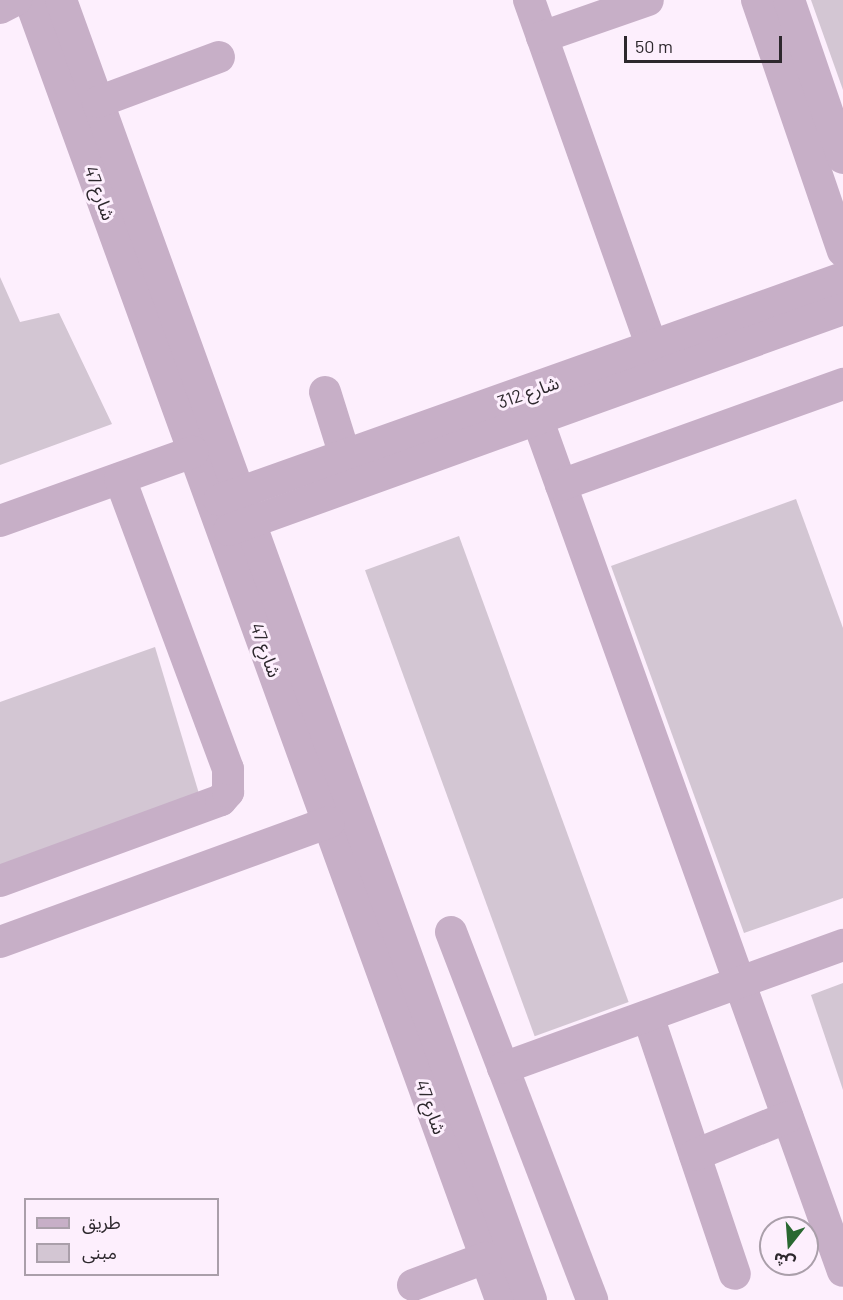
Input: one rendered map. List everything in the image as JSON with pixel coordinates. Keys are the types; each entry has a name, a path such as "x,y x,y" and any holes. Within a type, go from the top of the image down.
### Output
{"street":[{"path":"0,8 16,0"},
{"name":"شارع 47","path":"30,0 194,452 226,498"},
{"name":"شارع 47","path":"61,0 98,102 329,822 501,1300"},
{"path":"529,0 656,360"},
{"path":"542,37 648,0"},
{"path":"757,0 843,251"},
{"path":"789,0 843,158"},
{"path":"98,102 219,57"},
{"name":"شارع 312","path":"226,498 345,456 589,385 656,360 843,278"},
{"name":"شارع 312","path":"656,360 843,309"},
{"path":"561,485 843,384"},
{"name":"شارع 312","path":"236,527 537,418 589,385"},
{"path":"325,392 345,456"},
{"path":"537,418 843,1271"},
{"path":"0,521 194,452"},
{"path":"0,881 221,800 228,792 228,769 120,478"},
{"name":"شارع 47","path":"236,527 531,1300"},
{"path":"0,942 329,822"},
{"path":"451,932 592,1300"},
{"path":"503,1068 843,945"},
{"path":"648,1016 735,1274"},
{"path":"695,1155 788,1117"},
{"path":"413,1285 485,1258"}],"building":[{"path":"811,0 843,0 843,90"},
{"path":"0,277 20,322 59,313 112,424 0,465"},
{"path":"796,499 843,628 843,898 744,933 611,566"},
{"path":"459,536 629,1002 535,1036 365,570"},
{"path":"155,647 200,797 0,869 0,702"},
{"path":"843,983 843,1090 811,995"}]}
